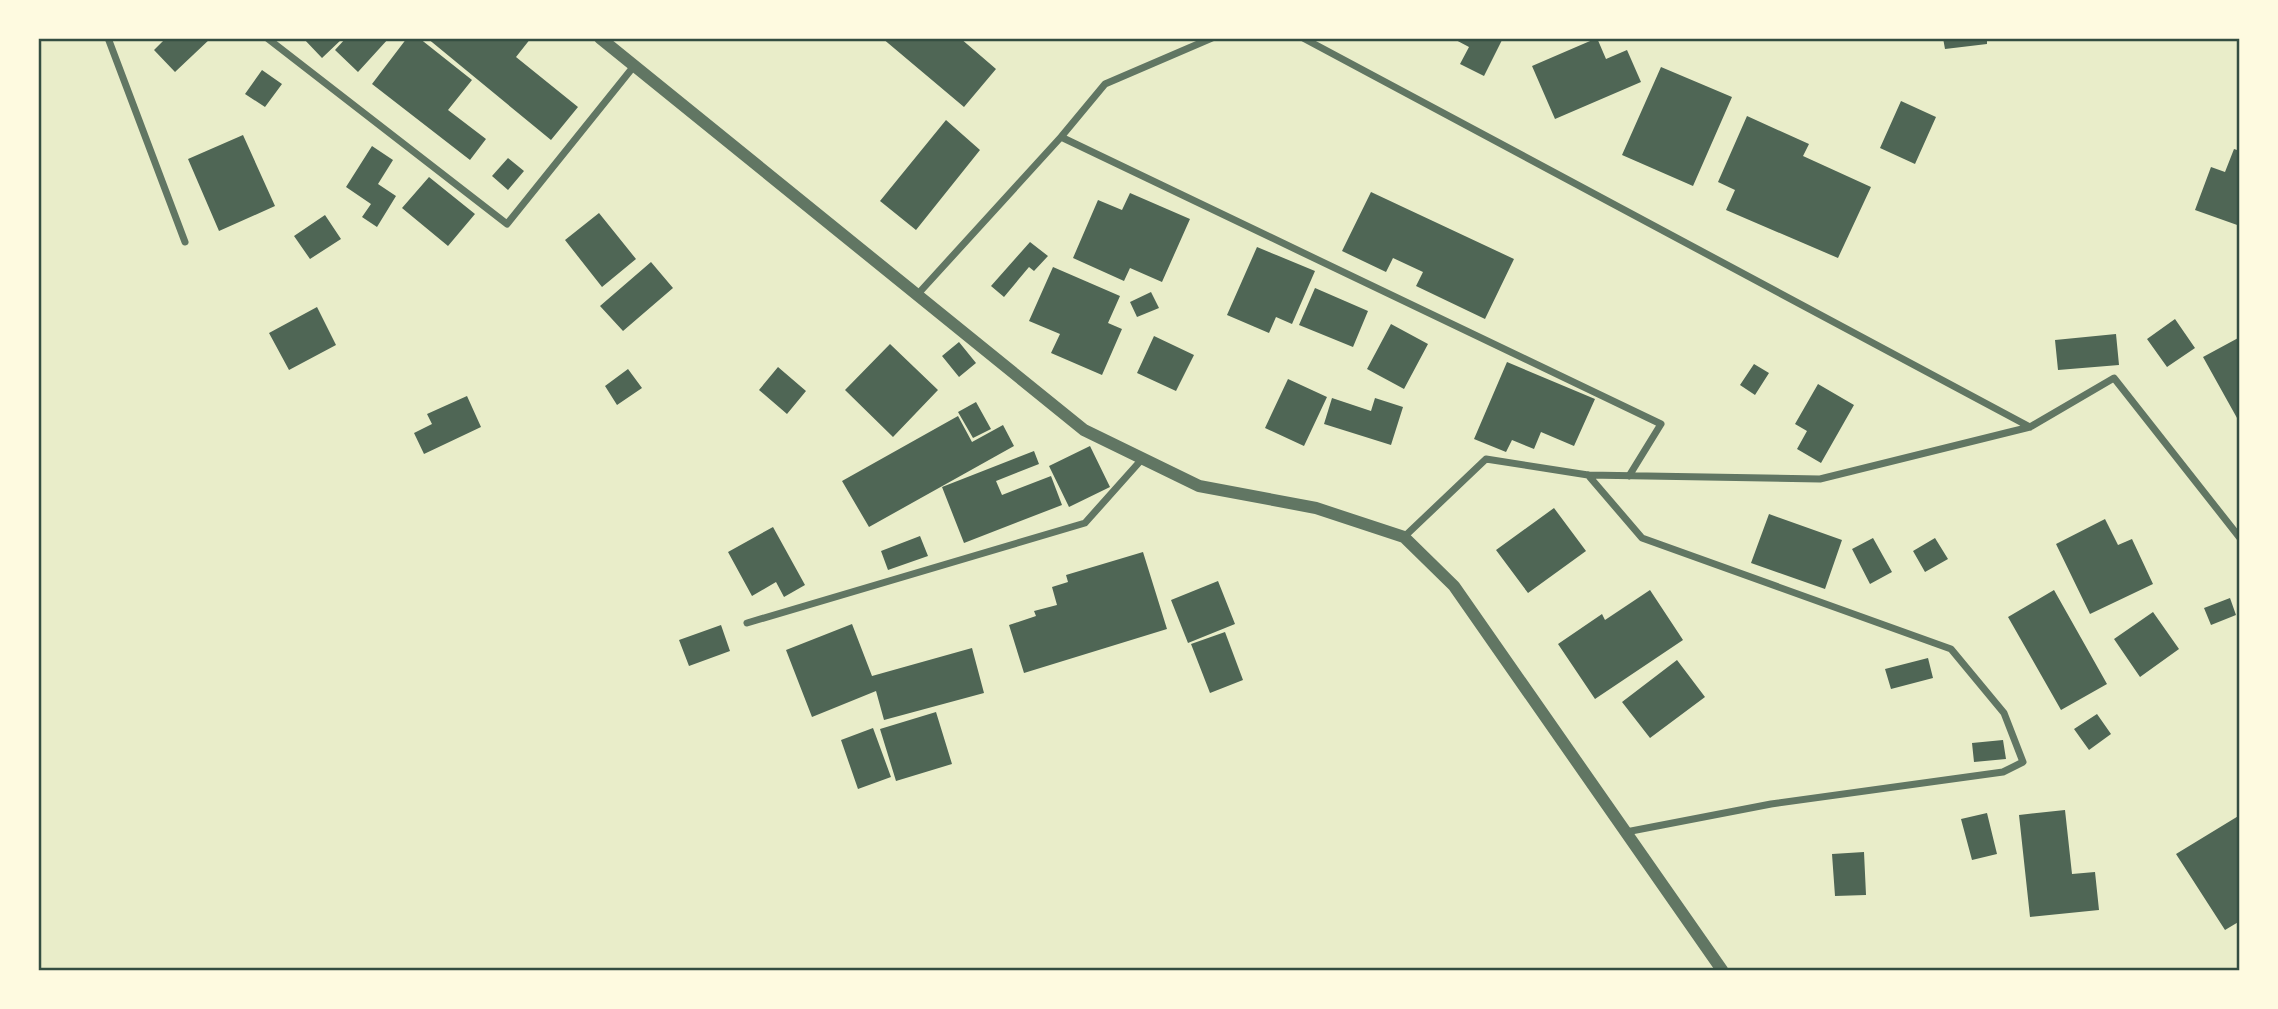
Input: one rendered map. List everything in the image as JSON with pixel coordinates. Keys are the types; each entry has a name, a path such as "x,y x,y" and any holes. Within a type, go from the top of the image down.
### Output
{"street":[{"path":"108,38 185,242"},
{"path":"267,38 507,224 634,66"},
{"path":"600,38 1084,430 1199,486 1316,508 1404,537 1454,586 1722,971"},
{"path":"916,295 1061,137 1105,84 1212,38"},
{"path":"1303,38 2030,427"},
{"path":"1061,137 1661,424 1629,476"},
{"path":"1404,537 1486,459 1588,475 1820,479 2030,427 2114,378 2239,538"},
{"path":"747,623 1085,523 1143,458"},
{"path":"1588,475 1642,538 1951,649 2004,713 2022,762 2003,772 1771,804 1626,832"}],"building":[{"path":"166,38 211,38 175,72 154,50"},
{"path":"303,38 343,38 322,58"},
{"path":"346,38 389,38 358,72 335,50"},
{"path":"407,38 419,38 472,80 448,110 486,139 470,160 372,84"},
{"path":"427,38 531,38 516,57 578,107 551,140"},
{"path":"882,38 960,38 996,69 964,107"},
{"path":"1452,38 1503,38 1484,76 1460,64 1469,47"},
{"path":"1597,38 1606,59 1627,50 1641,82 1555,119 1532,66"},
{"path":"1943,38 1987,38 1987,44 1945,49"},
{"path":"1661,67 1732,97 1693,186 1622,155"},
{"path":"262,70 282,84 265,107 245,94"},
{"path":"1901,101 1936,117 1915,164 1880,148"},
{"path":"1747,116 1809,144 1803,156 1871,187 1838,258 1726,210 1735,190 1718,182"},
{"path":"946,120 980,150 916,230 880,201"},
{"path":"243,135 275,206 219,231 188,159"},
{"path":"372,146 393,160 378,184 396,196 377,227 362,217 371,204 346,187"},
{"path":"2234,149 2240,151 2240,226 2195,210 2211,167 2225,172"},
{"path":"508,158 524,171 508,190 492,176"},
{"path":"429,177 475,214 448,246 402,208"},
{"path":"1371,192 1514,259 1485,319 1416,286 1423,272 1393,258 1386,272 1342,251"},
{"path":"1130,193 1190,219 1162,282 1130,268 1124,281 1073,258 1098,200 1122,210"},
{"path":"599,213 636,259 602,287 565,240"},
{"path":"325,215 341,239 310,259 294,236"},
{"path":"1030,242 1048,256 1034,271 1029,267 1004,297 991,286"},
{"path":"1257,247 1315,271 1292,324 1276,317 1269,333 1227,315"},
{"path":"651,262 673,288 623,331 600,306"},
{"path":"1053,267 1120,296 1108,323 1122,329 1102,375 1051,353 1060,334 1029,321"},
{"path":"1315,288 1368,311 1353,347 1299,325"},
{"path":"1151,292 1159,308 1137,317 1130,302"},
{"path":"317,307 336,345 289,370 269,333"},
{"path":"2175,319 2195,348 2167,367 2147,339"},
{"path":"1391,324 1428,344 1404,389 1367,369"},
{"path":"2116,334 2119,365 2058,370 2055,340"},
{"path":"1154,336 1194,355 1176,391 1137,373"},
{"path":"2240,337 2240,416 2237,418 2203,357"},
{"path":"959,342 976,363 959,377 942,356"},
{"path":"890,344 938,390 893,437 845,390"},
{"path":"1507,362 1595,399 1574,446 1541,432 1534,449 1512,440 1506,452 1474,439"},
{"path":"1754,364 1769,373 1755,395 1740,385"},
{"path":"778,367 806,391 787,414 759,390"},
{"path":"628,369 642,388 617,405 605,386"},
{"path":"1288,379 1327,397 1304,446 1265,428"},
{"path":"1818,384 1854,405 1821,463 1797,449 1807,431 1795,424"},
{"path":"467,396 481,427 424,454 414,433 432,424 427,414"},
{"path":"1332,398 1371,411 1375,398 1403,407 1391,445 1324,424"},
{"path":"976,402 991,429 973,438 958,412"},
{"path":"958,416 972,442 1003,425 1014,446 869,527 842,481"},
{"path":"1090,446 1110,487 1069,507 1049,466"},
{"path":"1034,451 1039,464 996,481 1002,495 1051,476 1062,505 964,543 942,487"},
{"path":"1554,508 1586,551 1528,593 1496,550"},
{"path":"1769,514 1842,540 1825,589 1751,563"},
{"path":"2105,519 2118,545 2132,539 2153,584 2090,614 2056,544"},
{"path":"773,527 805,585 784,597 776,582 752,596 728,552"},
{"path":"920,536 928,556 888,570 881,551"},
{"path":"1873,538 1892,572 1870,584 1852,549"},
{"path":"1935,538 1948,559 1925,572 1913,551"},
{"path":"1143,552 1167,629 1024,673 1009,625 1036,616 1034,611 1057,605 1052,587 1068,582 1066,575"},
{"path":"1218,581 1235,624 1188,643 1171,600"},
{"path":"1650,590 1683,640 1595,699 1558,644 1602,614 1605,620"},
{"path":"2054,590 2107,684 2061,710 2008,617"},
{"path":"2230,598 2236,615 2211,625 2204,608"},
{"path":"2153,612 2179,649 2140,677 2114,639"},
{"path":"852,624 872,676 972,648 984,693 884,720 876,691 812,717 786,650"},
{"path":"721,625 730,651 689,666 679,640"},
{"path":"1225,632 1243,680 1210,693 1191,644"},
{"path":"1928,658 1933,678 1891,689 1885,669"},
{"path":"1677,660 1705,697 1650,738 1622,702"},
{"path":"936,712 952,764 896,781 880,729"},
{"path":"2097,714 2111,734 2089,750 2074,729"},
{"path":"873,728 891,777 858,789 841,740"},
{"path":"2003,740 2006,759 1974,762 1972,743"},
{"path":"2065,810 2072,874 2095,872 2099,910 2030,917 2019,815"},
{"path":"1987,813 1997,854 1972,860 1961,819"},
{"path":"2240,815 2240,921 2225,930 2176,854"},
{"path":"1864,852 1866,895 1835,896 1832,854"}]}
